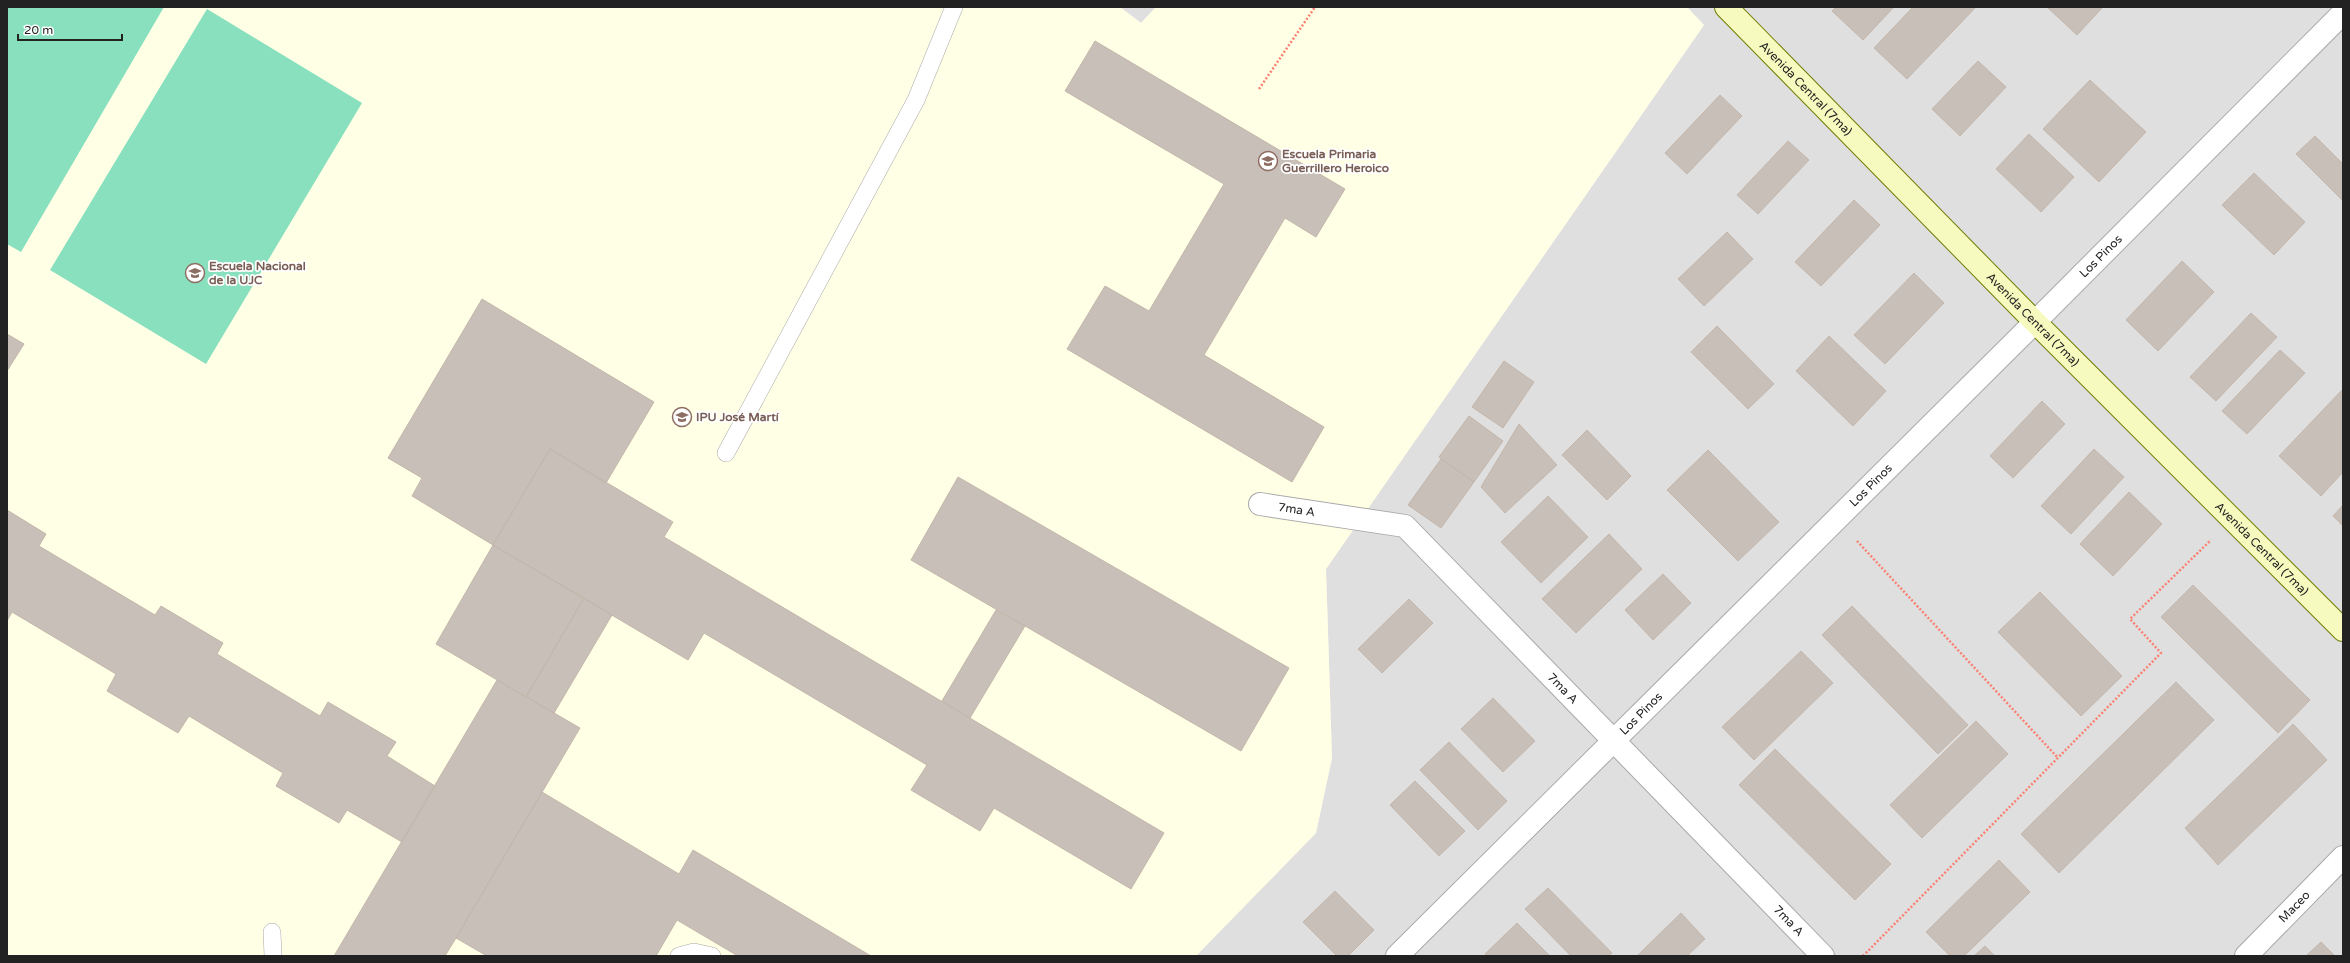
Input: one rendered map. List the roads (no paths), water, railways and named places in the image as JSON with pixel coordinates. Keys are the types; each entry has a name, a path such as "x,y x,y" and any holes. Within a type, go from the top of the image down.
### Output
{"main road":[{"name":"Avenida Central (7ma)","path":"1726,7 2035,322 2343,630"}],"street":[{"name":"Los Pinos","path":"1397,956 1613,740 1837,520 2343,13"},
{"name":"7ma A","path":"1260,504 1405,526 1823,956"},
{"name":"Maceo","path":"2246,956 2343,857"}],"lane":[{"path":"726,453 916,100 954,7"},
{"path":"272,932 273,956"},
{"path":"680,956 694,952 712,956"}],"place":[{"name":"Escuela Primaria Guerrillero Heroico","path":"1268,161"},
{"name":"Escuela Nacional de la UJC","path":"195,273"},
{"name":"IPU José Martí","path":"682,417"}]}
